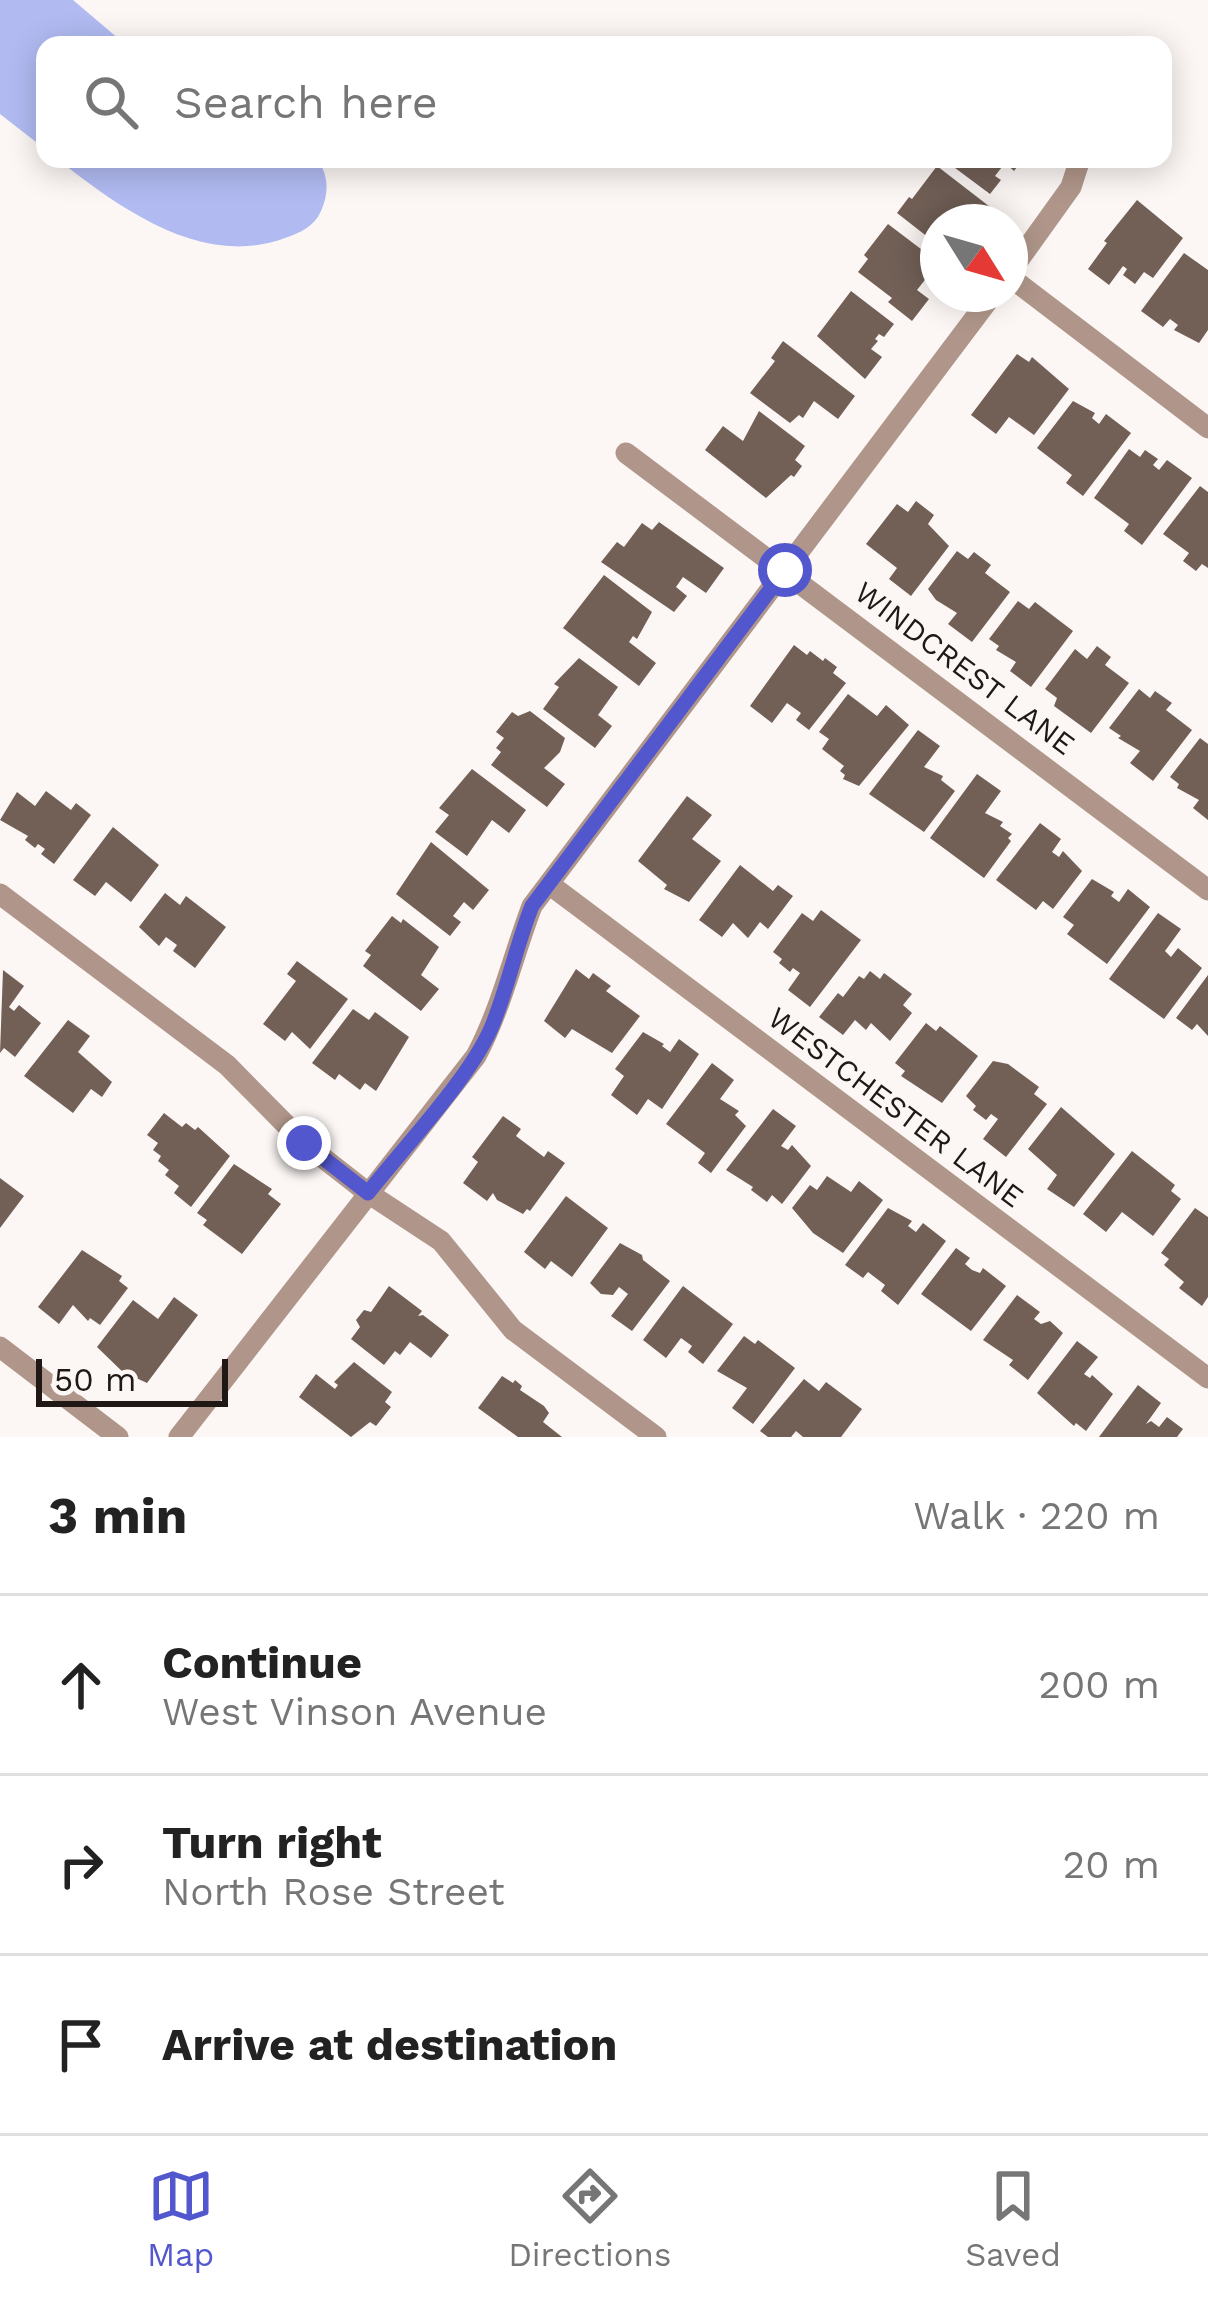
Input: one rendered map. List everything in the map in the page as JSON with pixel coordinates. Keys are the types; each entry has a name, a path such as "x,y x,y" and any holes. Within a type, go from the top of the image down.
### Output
{"street":[{"path":"1028,248 1071,187 1077,168"},
{"path":"1028,288 1208,428"},
{"path":"179,1437 476,1056 494,1022 532,906 979,312"},
{"name":"WINDCREST LANE","path":"626,453 1208,890"},
{"name":"WESTCHESTER LANE","path":"549,884 1208,1378"},
{"path":"0,894 227,1065 304,1143 441,1241 513,1330 647,1434"},
{"path":"0,1347 118,1437"}],"shaded area":[{"path":"0,0 73,0 115,36 36,36 36,142 0,114"},
{"path":"69,168 322,168 326,178 324,204 311,225 254,246 193,240 108,196"}],"building":[{"path":"940,168 986,204 920,204 920,231 897,213"},
{"path":"955,168 1001,168 995,176 1001,180 990,194"},
{"path":"1137,200 1183,238 1153,278 1144,272 1135,284 1123,275 1127,269 1123,266 1109,285 1088,269"},
{"path":"888,224 920,248 920,311 912,321 858,272 868,259 864,255"},
{"path":"1184,253 1208,270 1208,330 1199,343 1174,330 1178,325 1170,319 1163,327 1141,311"},
{"path":"851,291 894,324 884,337 879,334 875,339 871,349 882,357 865,379 817,336"},
{"path":"783,341 855,396 838,419 814,401 803,418 799,415 790,423 750,393 775,361 771,358"},
{"path":"1017,354 1029,362 1032,357 1069,389 1034,435 1009,417 996,434 971,415"},
{"path":"1073,401 1095,413 1092,418 1099,424 1106,414 1131,433 1083,496 1066,483 1072,475 1037,448"},
{"path":"759,411 805,446 795,460 802,466 794,477 766,498 705,450 723,426 743,441"},
{"path":"1129,449 1140,457 1145,450 1158,459 1153,465 1159,470 1167,460 1192,478 1142,545 1124,531 1129,524 1094,498"},
{"path":"1200,486 1208,492 1208,568 1202,564 1196,571 1183,561 1189,553 1163,534"},
{"path":"916,501 934,515 928,524 949,546 911,596 889,579 897,568 866,544 897,504 908,512"},
{"path":"659,522 724,568 706,593 683,577 676,587 687,596 674,612 601,562 617,542 624,547 642,523 652,530"},
{"path":"957,551 968,559 974,552 991,565 985,573 1010,592 972,642 948,624 957,613 928,589"},
{"path":"604,575 652,612 637,639 633,636 629,642 656,663 639,686 563,628"},
{"path":"1018,601 1029,609 1035,602 1073,631 1031,687 1010,671 1016,662 996,650 999,646 989,639"},
{"path":"794,645 807,655 810,651 825,658 846,683 809,730 796,720 801,713 787,703 772,723 750,706"},
{"path":"1097,646 1111,657 1105,665 1129,683 1091,733 1054,706 1057,698 1045,689 1075,649 1087,659"},
{"path":"579,658 618,687 598,715 612,726 595,748 543,709 559,687 554,684"},
{"path":"1139,689 1150,698 1155,691 1172,703 1166,710 1192,730 1153,781 1130,763 1140,751 1109,728"},
{"path":"848,694 877,716 886,705 909,725 859,786 843,779 840,771 844,766 822,749 829,739 819,732"},
{"path":"530,711 565,738 560,752 544,768 565,784 547,807 491,765 504,738 496,732 512,712 518,716"},
{"path":"918,730 940,746 924,767 943,776 941,780 955,791 924,832 869,794"},
{"path":"1200,738 1208,744 1208,820 1193,808 1199,800 1177,788 1179,784 1170,777"},
{"path":"472,769 526,810 509,833 492,820 467,856 435,832 449,815 439,808"},
{"path":"977,774 1001,791 985,813 1003,822 1000,826 1012,834 984,878 930,838"},
{"path":"46,791 71,810 76,803 91,815 54,864 41,854 45,849 38,844 35,848 25,840 28,836 0,820 17,792 35,806"},
{"path":"687,796 712,815 692,839 721,861 689,902 664,889 667,885 638,861"},
{"path":"1040,823 1061,839 1052,852 1059,857 1063,851 1082,871 1053,909 1043,901 1036,910 996,880"},
{"path":"113,827 159,865 131,902 106,882 95,896 73,880"},
{"path":"431,842 489,890 473,910 464,902 453,916 461,922 450,936 396,894"},
{"path":"740,865 773,891 778,885 793,896 768,929 760,922 748,938 733,923 722,937 699,920"},
{"path":"1092,879 1114,892 1111,896 1119,902 1128,889 1150,907 1107,964 1067,934 1074,925 1063,917"},
{"path":"165,893 180,905 186,896 226,927 195,968 173,951 177,945 166,937 159,946 139,927"},
{"path":"821,910 861,940 810,1007 788,990 800,973 793,968 790,972 773,952 802,913 813,921"},
{"path":"1158,913 1181,929 1165,951 1171,957 1178,948 1202,968 1164,1019 1109,979"},
{"path":"392,916 439,947 421,975 439,989 421,1011 363,966 371,955 365,951"},
{"path":"297,961 348,999 310,1049 292,1032 285,1041 263,1024 296,981 287,974"},
{"path":"576,969 589,979 593,973 611,986 606,991 640,1016 612,1053 572,1029 565,1038 544,1021"},
{"path":"3,970 24,986 9,1007 14,1011 19,1005 41,1023 15,1057 4,1048 0,1053"},
{"path":"870,971 880,979 884,973 912,994 903,1005 912,1013 890,1041 871,1023 866,1030 855,1020 843,1035 819,1017 838,993 843,997 859,976 864,979"},
{"path":"1208,975 1208,1036 1197,1024 1192,1030 1176,1018"},
{"path":"353,1009 369,1020 375,1012 409,1037 376,1091 365,1083 360,1090 339,1074 335,1080 312,1063"},
{"path":"68,1020 90,1036 78,1052 112,1082 102,1097 91,1089 73,1113 24,1076"},
{"path":"926,1023 936,1031 940,1026 978,1056 942,1103 901,1076 905,1071 895,1063"},
{"path":"643,1032 670,1052 679,1039 699,1054 662,1109 648,1099 637,1115 611,1095 624,1076 615,1069"},
{"path":"993,1061 1008,1064 1039,1087 1034,1094 1047,1104 1006,1157 983,1139 998,1119 991,1114 986,1120 966,1096"},
{"path":"712,1063 734,1080 720,1099 739,1111 735,1115 746,1126 711,1173 698,1163 705,1153 666,1124"},
{"path":"1061,1107 1115,1154 1074,1207 1047,1189 1057,1175 1028,1149"},
{"path":"773,1109 796,1126 781,1146 788,1150 792,1145 811,1166 782,1204 772,1195 767,1202 726,1170"},
{"path":"164,1113 182,1127 186,1123 195,1130 198,1127 230,1156 191,1207 174,1193 179,1186 165,1175 169,1170 153,1150 158,1143 147,1135"},
{"path":"503,1116 521,1129 516,1136 544,1157 548,1151 565,1163 523,1214 493,1193 487,1201 463,1183 478,1162 472,1157"},
{"path":"1132,1151 1175,1185 1171,1191 1181,1199 1153,1236 1122,1212 1106,1232 1083,1214"},
{"path":"234,1164 272,1189 268,1194 281,1204 242,1254 203,1225 207,1220 197,1213"},
{"path":"827,1176 851,1192 859,1181 883,1200 843,1253 813,1233 792,1208 810,1185 817,1190"},
{"path":"0,1178 24,1196 0,1228"},
{"path":"566,1196 608,1228 572,1277 551,1261 545,1269 524,1252"},
{"path":"888,1208 912,1221 908,1226 916,1232 923,1223 946,1241 898,1305 881,1291 885,1285 868,1272 863,1278 845,1265"},
{"path":"1195,1208 1208,1217 1208,1297 1202,1306 1179,1288 1184,1282 1164,1265 1169,1259 1161,1253"},
{"path":"620,1243 642,1255 670,1281 632,1331 611,1316 628,1294 619,1287 613,1295 601,1294 590,1283"},
{"path":"956,1248 970,1258 965,1264 972,1270 980,1273 983,1268 1006,1286 971,1331 921,1294"},
{"path":"82,1250 122,1276 119,1281 128,1288 100,1325 88,1321 73,1305 59,1324 38,1307"},
{"path":"389,1286 422,1311 418,1316 449,1335 431,1358 410,1342 384,1365 351,1339 360,1327 356,1320 364,1310 371,1312"},
{"path":"683,1286 733,1324 703,1364 688,1352 692,1346 681,1338 666,1358 643,1340"},
{"path":"1017,1295 1040,1312 1034,1319 1041,1324 1050,1321 1063,1333 1028,1380 1009,1365 1013,1360 983,1340"},
{"path":"174,1297 198,1315 147,1383 131,1380 97,1347 133,1300 158,1319"},
{"path":"744,1336 755,1344 758,1340 795,1368 753,1424 732,1408 747,1388 717,1371"},
{"path":"1077,1341 1098,1357 1084,1374 1092,1375 1113,1394 1086,1431 1037,1393"},
{"path":"354,1362 392,1392 385,1402 391,1407 376,1426 370,1422 351,1437 299,1397 316,1374 335,1389 334,1382"},
{"path":"502,1376 515,1380 520,1390 544,1406 549,1413 543,1422 562,1437 518,1437 478,1408"},
{"path":"804,1379 819,1391 826,1382 862,1409 841,1437 803,1437 796,1431 791,1437 768,1437 760,1431"},
{"path":"1138,1385 1161,1403 1146,1424 1151,1421 1159,1427 1167,1417 1183,1429 1177,1437 1099,1437"}],"route":[{"path":"304,1143 368,1193 476,1056 494,1022 532,906 785,570"}]}
